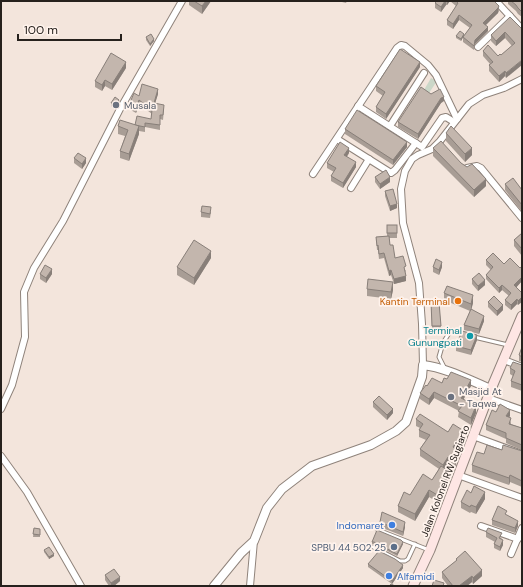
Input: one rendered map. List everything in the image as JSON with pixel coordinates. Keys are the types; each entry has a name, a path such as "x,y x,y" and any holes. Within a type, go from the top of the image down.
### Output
{"main road":[{"name":"Jalan Kolonel RW Sugiarto","path":"413,586 430,550 473,436 521,321"}],"street":[{"path":"1,409 12,385 25,337 24,292 34,268 63,221 120,109 182,1"},
{"path":"496,1 522,29"},
{"path":"478,46 510,16"},
{"path":"313,174 397,48 401,46 405,46 428,65 436,75 456,120"},
{"path":"390,126 424,73"},
{"path":"250,586 254,541 267,508 282,490 312,466 370,445 396,431 406,422 422,377 423,365 419,282 403,223 401,189 402,179 408,164 418,155 432,148 440,141 469,104 483,95 504,88 522,79"},
{"path":"358,106 422,146 442,118 446,117 456,120"},
{"path":"337,139 391,173 394,172 416,143"},
{"path":"440,141 445,146"},
{"path":"350,188 369,160"},
{"path":"459,162 467,168 477,166 481,168 522,218"},
{"path":"504,360 522,367"},
{"path":"423,365 445,370 522,410"},
{"path":"473,436 522,454"},
{"path":"1,456 28,492 81,586"},
{"path":"458,475 522,498"},
{"path":"481,526 518,539"},
{"path":"511,554 522,528"},
{"path":"214,586 241,553 254,541"}],"lane":[{"path":"445,370 439,356 443,343 451,330 510,346"},
{"path":"378,530 430,550"},
{"path":"373,547 400,561 405,561 408,559 415,544"}],"green space":[{"path":"431,78 437,81 429,93 424,90"}],"building":[{"path":"194,1 206,1 202,6"},
{"path":"437,1 445,1 441,7 435,3"},
{"path":"456,1 494,1 499,6 483,23 488,27 475,40 474,46 463,37 472,25 459,15 453,24 447,20 458,3"},
{"path":"511,1 522,1 522,12 516,5"},
{"path":"510,17 522,29 522,60 506,73 505,71 499,76 489,65 493,62 483,51 488,45 498,56 515,43 505,32 496,41 491,35"},
{"path":"460,31 464,34 461,39 456,36"},
{"path":"151,34 154,39 150,44 146,37"},
{"path":"400,49 420,62 386,114 376,107 385,92 376,86"},
{"path":"111,53 126,62 112,84 105,80 102,85 95,81"},
{"path":"142,84 158,89 154,103 164,105 163,115 160,115 160,125 145,123 145,127 135,125 137,116 151,119 152,110 139,100 136,108 129,105 134,93 139,96"},
{"path":"421,87 431,94 440,89 444,97 441,98 418,134 398,122"},
{"path":"115,97 119,100 115,106 111,103"},
{"path":"357,110 407,142 393,160 345,129"},
{"path":"120,120 139,126 129,154 120,151 128,130 118,126"},
{"path":"451,126 472,148 465,154 446,133"},
{"path":"441,141 461,163 467,167 472,164 486,179 474,190 433,148"},
{"path":"340,142 349,148 344,155 356,162 343,183 331,176 336,168 327,163"},
{"path":"78,153 86,158 82,164 74,158"},
{"path":"386,170 390,177 380,184 375,177"},
{"path":"513,178 522,190 522,205 505,184"},
{"path":"393,189 397,204 390,206 385,191"},
{"path":"202,206 211,207 210,214 201,212"},
{"path":"387,225 397,225 397,233 387,233"},
{"path":"522,233 522,249 514,240"},
{"path":"389,236 390,245 393,245 395,258 403,256 406,266 404,267 406,276 394,279 391,270 389,271 384,253 379,254 376,237"},
{"path":"194,240 211,251 194,278 177,267"},
{"path":"493,253 504,264 510,258 520,268 522,268 522,277 514,285 522,293 522,297 518,301 517,299 511,305 505,300 511,293 502,285 499,288 486,275 493,267 486,260"},
{"path":"436,259 442,262 439,270 433,267"},
{"path":"45,265 52,269 46,278 40,274"},
{"path":"479,273 485,280 478,286 472,279"},
{"path":"368,279 393,282 391,292 367,289"},
{"path":"447,286 473,295 471,304 444,293"},
{"path":"494,296 503,305 497,311 488,302"},
{"path":"431,302 439,302 441,326 432,326"},
{"path":"471,309 484,316 479,329 464,325"},
{"path":"462,331 477,335 471,350 456,346"},
{"path":"522,347 522,357 519,355"},
{"path":"513,362 522,365 522,385 511,381 515,371 510,368"},
{"path":"451,372 471,380 461,398 476,406 471,418 458,411 462,406 434,392 429,399 420,393 432,378 442,383 444,378 447,379"},
{"path":"379,396 393,409 387,415 373,402"},
{"path":"500,404 510,410 506,416 511,418 509,424 522,428 522,445 506,438 506,433 486,425 492,410 496,412"},
{"path":"420,414 448,432 453,424 464,431 453,447 459,451 455,461 448,457 443,465 420,449 430,435 419,430 423,424 416,419"},
{"path":"487,445 502,450 503,445 522,451 522,481 510,475 509,478 472,465 477,452 484,454"},
{"path":"441,466 449,471 441,484 445,487 439,496 429,490 415,514 398,506 404,492 410,495 423,474 432,480"},
{"path":"474,486 485,492 476,507 471,505 470,507 461,502 467,490 471,493"},
{"path":"498,506 507,511 505,514 518,521 515,528 492,520"},
{"path":"382,512 405,522 403,532 380,522"},
{"path":"34,528 40,529 40,535 33,534"},
{"path":"488,528 502,533 499,538 503,540 500,547 494,544 497,538 486,532"},
{"path":"377,530 403,542 397,554 372,542"},
{"path":"49,547 54,554 49,557 44,550"},
{"name":"Alfamidi","path":"379,551 403,565 392,581 368,564"},
{"path":"465,551 482,570 473,578 472,576 459,586 453,586 442,572 457,560 456,559"},
{"path":"114,569 120,577 111,583 105,575"},
{"path":"434,580 444,583 443,586 432,586"}],"place":[{"name":"Musala","path":"116,105"},
{"name":"Kantin Terminal","path":"458,301"},
{"name":"Terminal Gunungpati","path":"470,336"},
{"name":"Masjid At - Taqwa","path":"451,397"},
{"name":"Indomaret","path":"392,525"},
{"name":"SPBU 44 502 25","path":"394,547"},
{"name":"Alfamidi","path":"389,576"}]}
